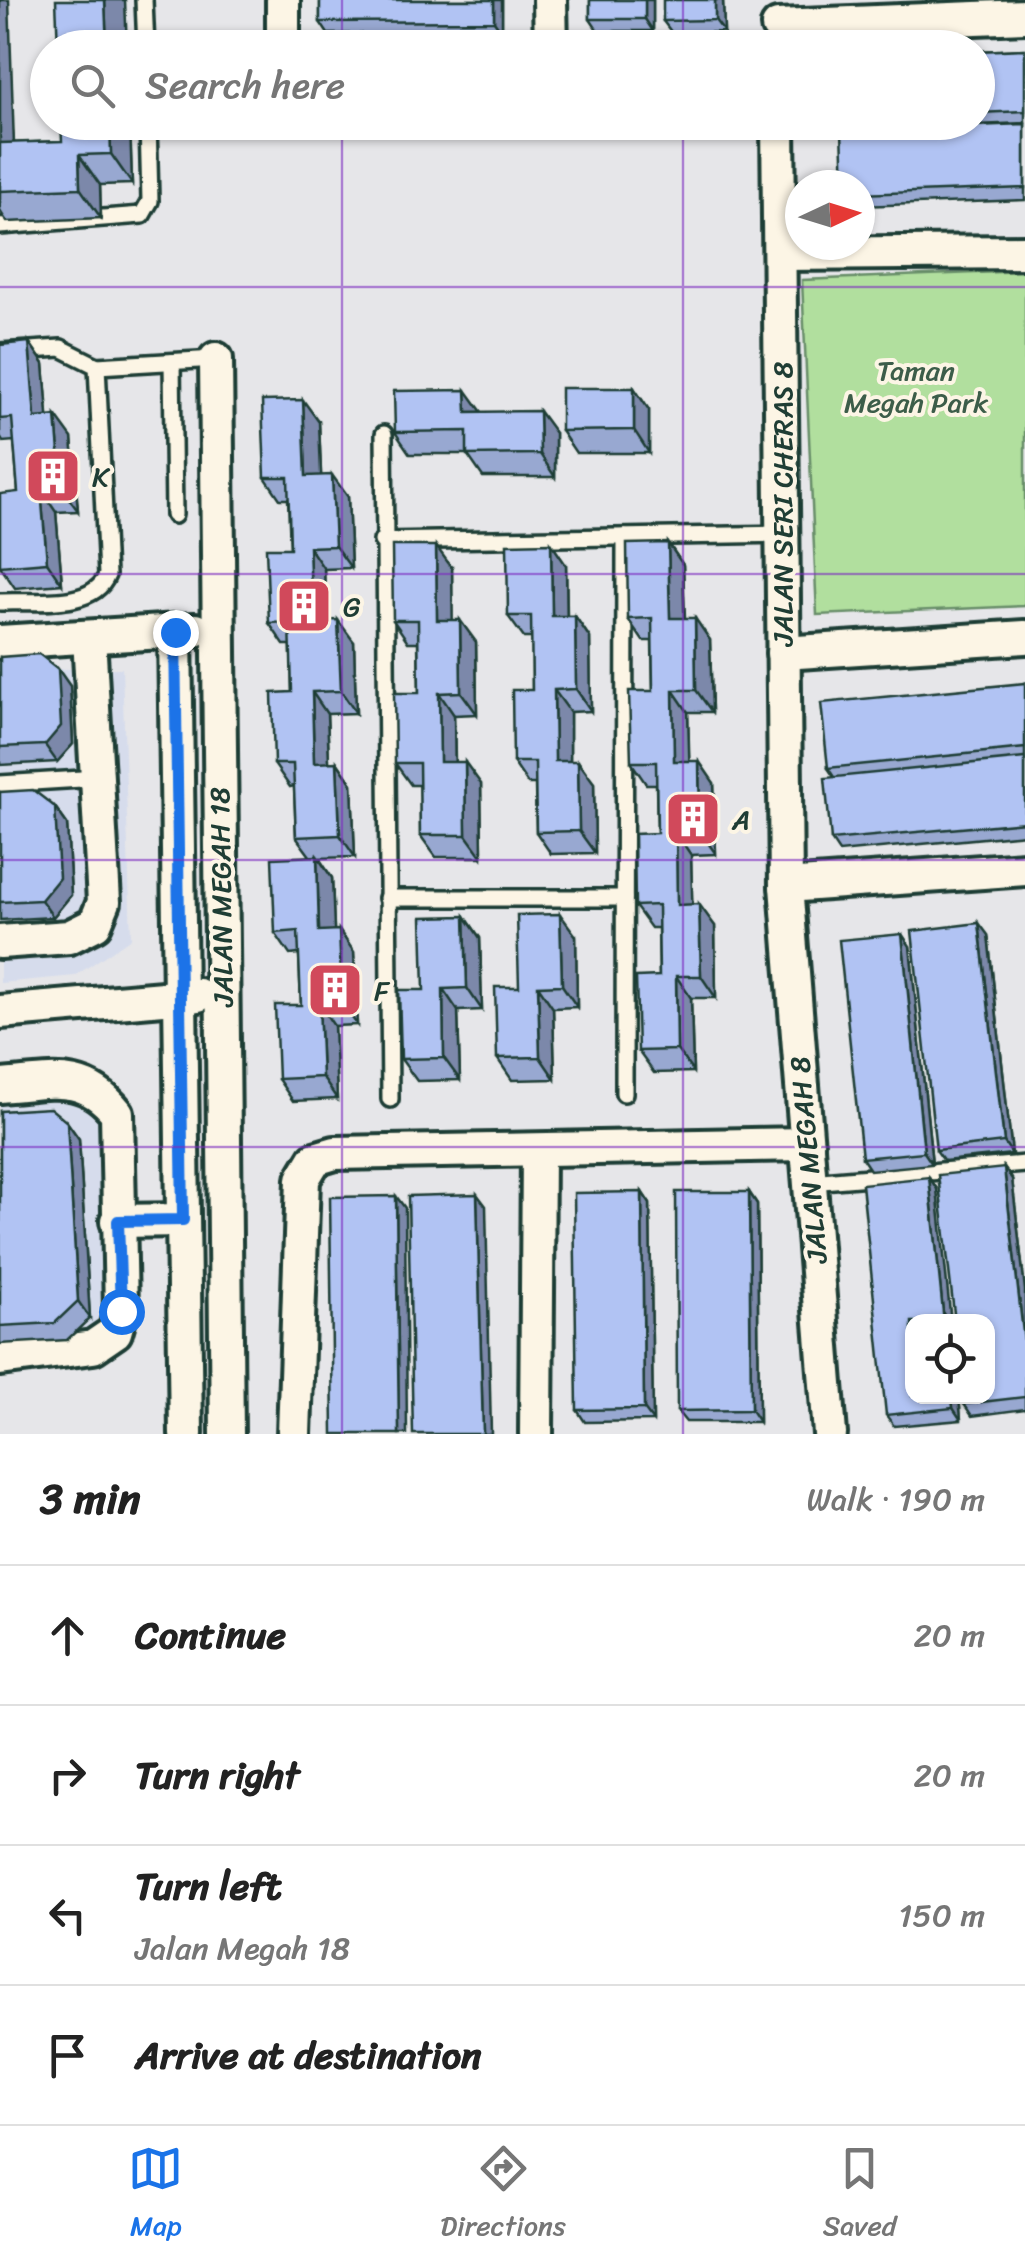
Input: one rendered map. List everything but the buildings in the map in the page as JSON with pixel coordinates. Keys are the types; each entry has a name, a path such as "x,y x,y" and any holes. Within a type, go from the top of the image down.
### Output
{"street":[{"path":"283,0 283,30"},
{"path":"550,0 551,30"},
{"path":"777,24 1025,16"},
{"name":"JALAN SERI CHERAS 8","path":"778,140 786,886"},
{"path":"780,254 1025,252"},
{"name":"JALAN MEGAH 18","path":"216,360 227,1434"},
{"path":"0,642 219,629"},
{"name":"JALAN MEGAH 18","path":"175,632 186,1434"},
{"path":"0,942 69,938 95,924 104,902 90,636"},
{"path":"784,653 1025,636"},
{"path":"786,886 1025,869"},
{"name":"JALAN MEGAH 8","path":"786,886 830,1434"},
{"path":"0,1012 222,993"},
{"path":"0,1086 76,1082 100,1092 116,1113 121,1311 116,1332 93,1347 0,1358"},
{"path":"294,1434 303,1180 315,1160 335,1152 538,1152 807,1144"},
{"path":"536,1434 538,1152"},
{"path":"118,1221 183,1220"}],"lane":[{"path":"144,0 145,30"},
{"path":"0,226 142,215 150,201 148,140"},
{"path":"0,352 61,348 97,366 216,360"},
{"path":"172,362 174,515"},
{"path":"0,602 87,597 102,589 107,576 97,366"},
{"path":"384,434 390,1099"},
{"path":"382,541 783,534"},
{"path":"624,1092 626,537"},
{"path":"0,784 98,778"},
{"path":"387,898 624,898"},
{"path":"810,1182 1025,1164"}],"shaded area":[{"path":"122,668 131,938 75,976 0,983 0,670"},
{"path":"75,1091 107,1117 112,1314 89,1337 0,1345 0,1096"}],"green space":[{"name":"Taman Megah Park","path":"1025,271 1025,606 817,615 802,280"}],"place":[{"name":"K","path":"53,476"},
{"name":"G","path":"304,606"},
{"name":"A","path":"693,819"},
{"name":"F","path":"335,990"}],"route":[{"path":"121,1311 118,1221 183,1220 175,632"}]}
